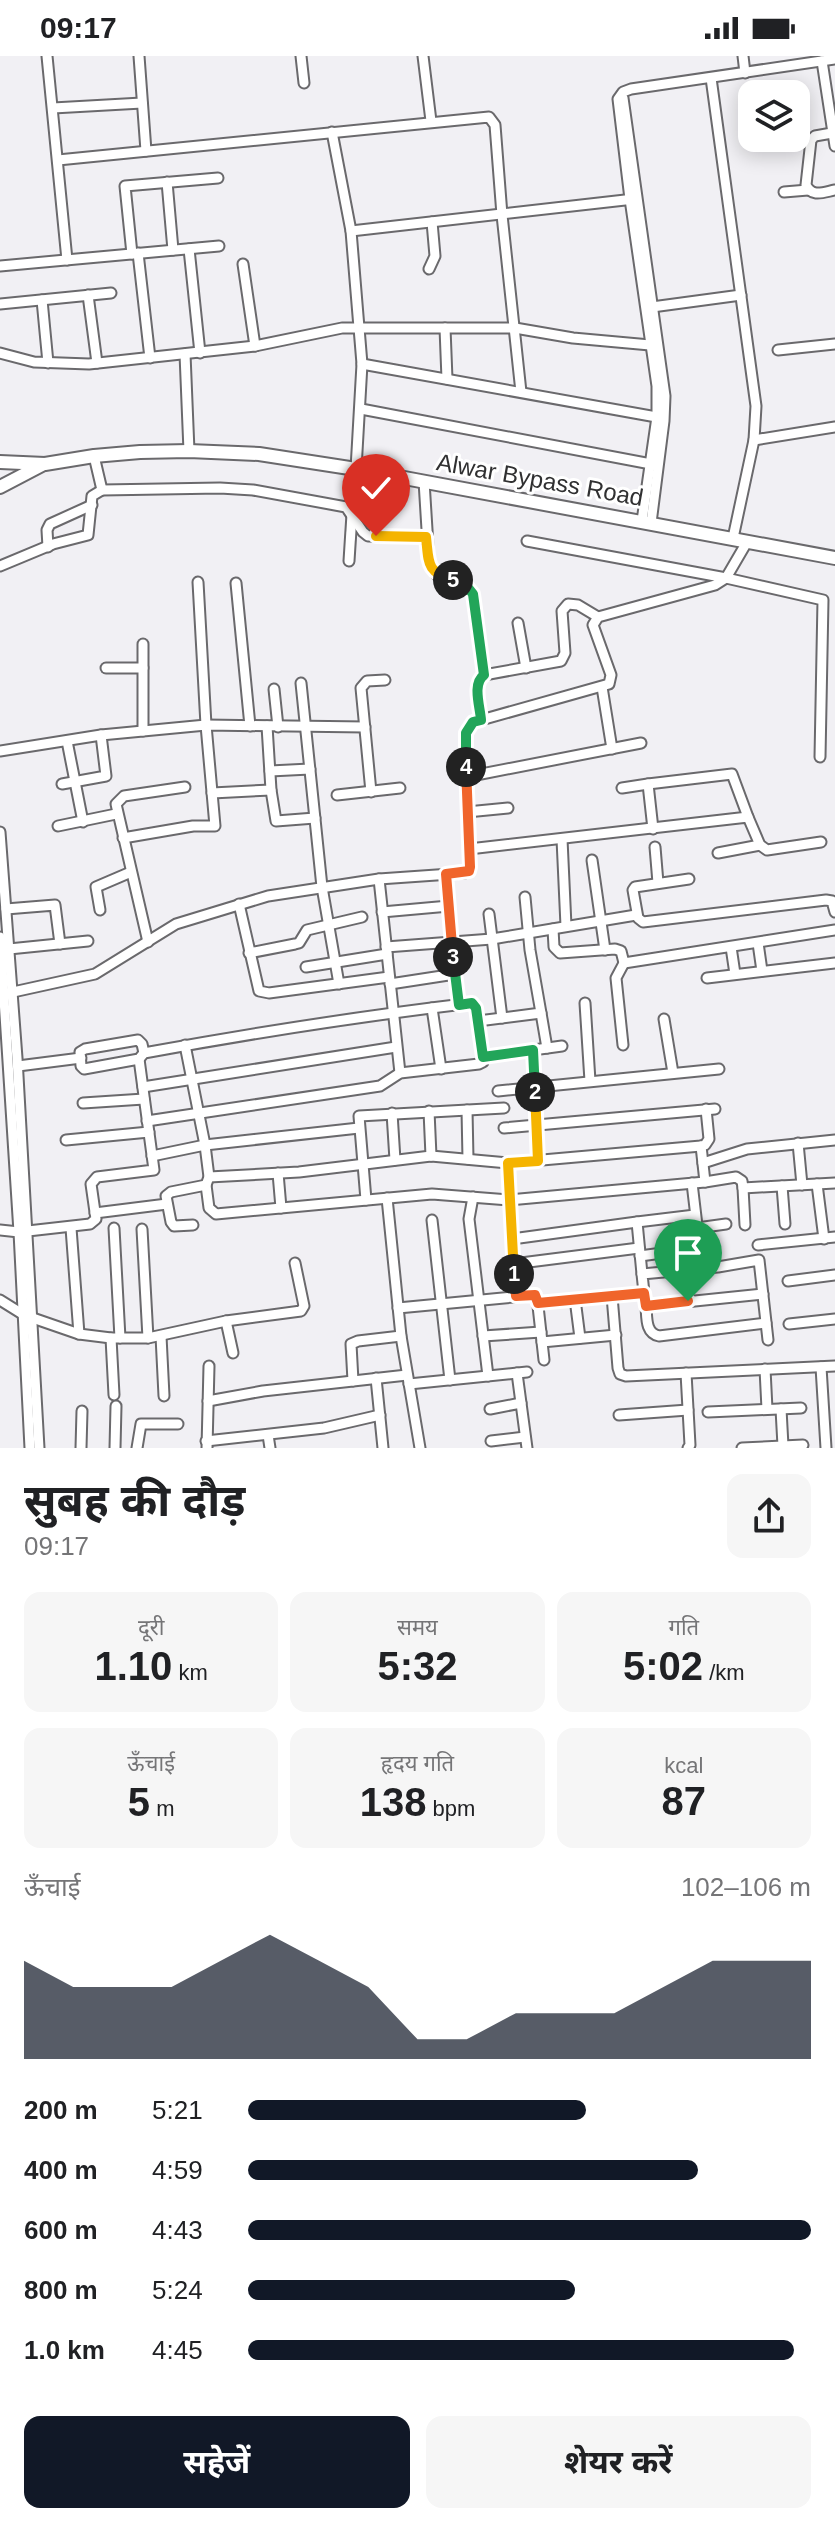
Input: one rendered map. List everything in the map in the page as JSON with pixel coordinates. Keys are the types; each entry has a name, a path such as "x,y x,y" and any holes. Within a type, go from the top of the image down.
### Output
{"highway":[{"name":"Alwar Bypass Road","path":"45,464 94,456 189,451 259,454 424,481 835,558"},
{"path":"0,462 45,464"},
{"path":"0,487 45,464"}],"street":[{"path":"47,56 67,260"},
{"path":"139,56 146,151"},
{"path":"301,56 304,83"},
{"path":"423,56 431,121"},
{"path":"743,56 745,73"},
{"path":"646,522 661,418 621,95 631,89 835,59"},
{"path":"822,61 835,146"},
{"path":"711,78 756,406 754,440 733,538"},
{"path":"53,108 142,103"},
{"path":"58,160 489,117 495,125 521,392"},
{"path":"808,190 811,140 833,127"},
{"path":"332,132 351,231 362,364 356,469"},
{"path":"150,358 125,186 218,178"},
{"path":"167,182 173,250"},
{"path":"784,192 835,190"},
{"path":"351,231 634,199"},
{"path":"634,199 665,396 651,464 646,522"},
{"path":"429,269 435,256 432,222"},
{"path":"0,266 219,246"},
{"path":"189,249 200,353"},
{"path":"243,264 255,346"},
{"path":"0,304 111,293"},
{"path":"88,295 97,363"},
{"path":"652,307 741,295"},
{"path":"42,300 48,363"},
{"path":"0,353 34,362 97,363 255,346 342,328 515,328 573,338 650,345"},
{"path":"445,328 447,379"},
{"path":"778,350 835,344"},
{"path":"185,354 189,451"},
{"path":"362,364 661,418"},
{"path":"361,409 651,464"},
{"path":"754,440 835,427"},
{"path":"94,456 102,490"},
{"path":"424,481 429,562 437,575 465,584 473,594 484,675"},
{"path":"0,566 88,535 92,496 102,490 253,490 337,503 346,507 368,536 426,537"},
{"path":"48,547 47,530 50,524 92,505"},
{"path":"349,561 352,514"},
{"path":"527,541 726,578 823,600 820,757"},
{"path":"8,993 95,974 183,921 268,896 379,879 469,871 466,733 473,722 609,684 612,679 593,625 598,617 699,591 726,578 747,542"},
{"path":"123,838 193,826 215,826 198,582"},
{"path":"236,583 250,726"},
{"path":"481,720 479,678 557,663 564,658 564,606 573,603 598,617"},
{"path":"518,623 526,668"},
{"path":"143,644 143,731"},
{"path":"106,668 143,668"},
{"path":"371,792 361,688 367,681 385,680"},
{"path":"301,683 322,887 339,984"},
{"path":"602,687 612,749"},
{"path":"274,689 278,727"},
{"path":"0,751 101,735 206,725 365,727"},
{"path":"267,726 276,821 315,818"},
{"path":"62,784 106,776 101,735"},
{"path":"67,741 83,822"},
{"path":"466,777 641,743"},
{"path":"270,771 310,769"},
{"path":"622,788 732,774 760,845 767,850 821,842"},
{"path":"648,784 653,829"},
{"path":"148,942 116,804 124,796 185,787"},
{"path":"337,795 400,788"},
{"path":"212,793 271,790"},
{"path":"467,812 508,808"},
{"path":"58,826 116,814"},
{"path":"469,849 748,817"},
{"path":"0,832 6,909 4,927 9,949 9,1067 5,1082 23,1231"},
{"path":"562,839 566,926"},
{"path":"718,853 760,845"},
{"path":"655,847 658,883"},
{"path":"592,860 605,950"},
{"path":"100,910 96,887 131,872"},
{"path":"446,874 459,1005"},
{"path":"379,879 400,1073"},
{"path":"689,879 635,887 636,915 643,922 826,900 832,901 835,912"},
{"path":"525,897 547,1048"},
{"path":"239,904 256,987 264,993 455,974"},
{"path":"6,909 55,905 60,944"},
{"path":"382,912 449,906"},
{"path":"489,914 502,1018"},
{"path":"306,967 386,950 492,939 636,915"},
{"path":"249,953 299,943 307,930 362,917"},
{"path":"553,929 554,947 560,953 619,950 624,963 616,978 623,1045"},
{"path":"624,963 835,930"},
{"path":"0,937 1,976 8,993 3,1014 39,1448"},
{"path":"9,949 88,941"},
{"path":"758,943 762,971"},
{"path":"731,947 735,974"},
{"path":"707,978 835,963"},
{"path":"585,1003 590,1081"},
{"path":"0,1230 71,1228 93,1223 93,1180 154,1170 148,1126 144,1099 141,1056 142,1044 138,1040 85,1049 80,1052 84,1069 141,1056 185,1045 393,1012 475,1005 483,1057 483,1062 479,1064 400,1073 380,1086 197,1114 148,1126 66,1140"},
{"path":"432,1008 441,1069"},
{"path":"478,1021 541,1013"},
{"path":"664,1019 673,1073"},
{"path":"185,1045 205,1145 209,1208 216,1214 432,1194 509,1200 736,1177 742,1181 745,1225"},
{"path":"483,1057 562,1046"},
{"path":"143,1087 396,1047"},
{"path":"533,1050 538,1161"},
{"path":"9,1067 81,1058"},
{"path":"498,1091 719,1069"},
{"path":"83,1103 144,1099"},
{"path":"366,1200 359,1116 504,1108"},
{"path":"193,1225 174,1226 167,1204 168,1193 207,1181 431,1156 508,1163 701,1146 709,1139 710,1109 504,1128"},
{"path":"467,1110 468,1159"},
{"path":"429,1111 431,1156"},
{"path":"392,1113 395,1160"},
{"path":"152,1156 205,1145 359,1128"},
{"path":"703,1163 747,1149 835,1140"},
{"path":"798,1143 802,1185"},
{"path":"701,1146 705,1182"},
{"path":"508,1163 516,1296"},
{"path":"278,1173 281,1208"},
{"path":"692,1183 702,1268"},
{"path":"743,1188 835,1183"},
{"path":"817,1184 824,1239"},
{"path":"782,1186 785,1224"},
{"path":"473,1197 469,1219 488,1376"},
{"path":"387,1198 401,1336 420,1448"},
{"path":"95,1213 167,1204"},
{"path":"512,1239 695,1215"},
{"path":"432,1220 450,1380"},
{"path":"637,1222 644,1293 652,1335 766,1323"},
{"path":"697,1228 726,1224"},
{"path":"71,1228 79,1334"},
{"path":"114,1228 115,1448"},
{"path":"142,1229 148,1338"},
{"path":"756,1230 768,1340"},
{"path":"758,1245 835,1237"},
{"path":"513,1264 699,1248"},
{"path":"642,1274 759,1260"},
{"path":"0,1300 28,1317 79,1334 148,1338 226,1321 301,1311 304,1306 295,1263"},
{"path":"788,1281 835,1275"},
{"path":"538,1303 644,1293"},
{"path":"646,1306 763,1294"},
{"path":"398,1308 535,1295 544,1360"},
{"path":"612,1296 618,1368 620,1374 626,1376 835,1366"},
{"path":"575,1299 580,1338"},
{"path":"28,1317 30,1448"},
{"path":"789,1324 835,1319"},
{"path":"226,1321 233,1353"},
{"path":"483,1336 580,1338 616,1335"},
{"path":"161,1336 164,1396"},
{"path":"353,1381 350,1348 354,1342 401,1336"},
{"path":"209,1366 207,1444 324,1428 380,1415"},
{"path":"821,1367 826,1448"},
{"path":"765,1369 767,1409"},
{"path":"208,1401 263,1391 376,1378 450,1380 522,1373 521,1403 526,1443 491,1441"},
{"path":"686,1373 688,1448"},
{"path":"376,1378 383,1448"},
{"path":"490,1409 521,1403"},
{"path":"823,1406 835,1405"},
{"path":"708,1412 801,1408"},
{"path":"781,1409 783,1446"},
{"path":"619,1415 688,1410"},
{"path":"81,1448 82,1411"},
{"path":"137,1448 141,1424 178,1424"},
{"path":"268,1435 270,1448"},
{"path":"742,1448 797,1446"}],"route":[{"path":"376,536 426,537 432,571 465,584 473,594 484,675 477,684 481,720 473,722 466,733 470,867 465,873 446,874 459,1005 475,1005 483,1057 533,1050 538,1161 508,1163 516,1296 535,1295 538,1303 644,1293 646,1306 688,1301"}]}
